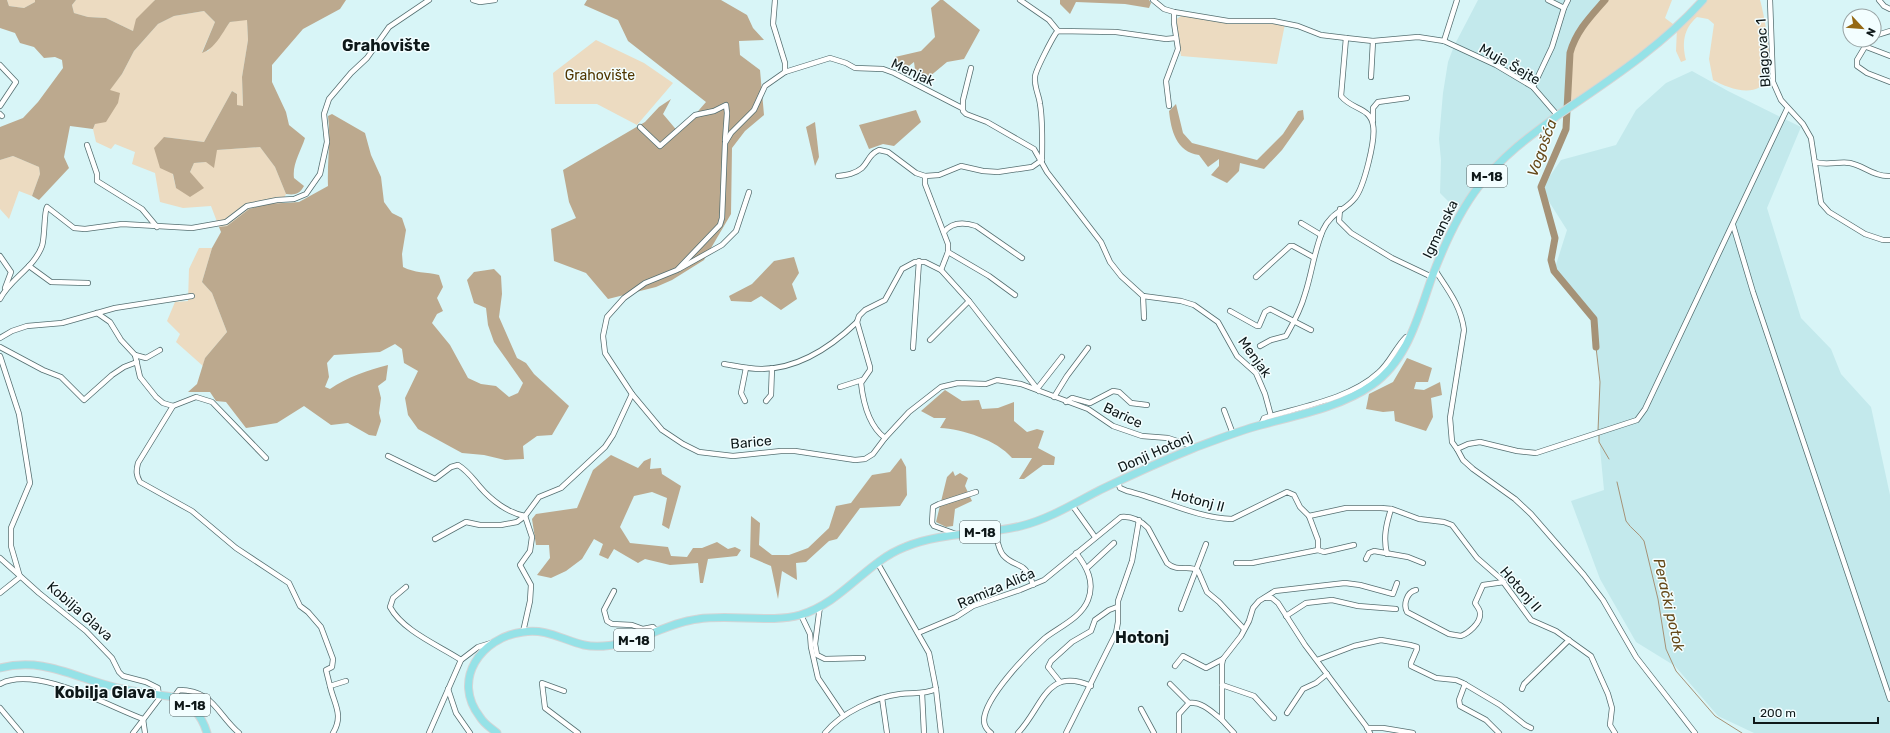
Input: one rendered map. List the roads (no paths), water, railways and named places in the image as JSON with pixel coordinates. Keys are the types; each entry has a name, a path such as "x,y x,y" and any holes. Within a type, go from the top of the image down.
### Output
{"main road":[{"name":"Igmanska","path":"1366,390 1391,368 1404,350 1410,338 1433,274 1455,223 1478,187 1504,157 1573,104 1662,40 1702,0"},
{"name":"Donji Hotonj","path":"657,631 672,625 698,619 722,616 778,617 801,615 838,595 878,562 901,548 921,541 956,534 995,531 1023,526 1196,448 1261,425 1324,407 1366,390"},
{"name":"M-18","path":"497,733 483,722 476,714 470,700 468,684 471,669 484,650 492,643 509,634 544,632 584,645 600,647 630,642 657,631"},
{"name":"M-18","path":"0,668 28,664 43,666 66,671 114,687 174,697 182,700 193,708 205,726 207,733"}],"street":[{"path":"4,290 29,266 42,246 45,230 44,212 47,207 74,228 85,229 122,224 192,228 226,222 247,206 277,200 294,199 306,194 315,184 320,174 326,142 324,114 329,99 346,78 367,58 389,27 409,12 429,0"},
{"path":"473,0 480,2 496,0"},
{"path":"775,0 773,24 785,63 785,72"},
{"path":"1020,0 1049,20 1058,31 1110,32 1166,39 1176,38"},
{"name":"Muje Šejte","path":"1153,0 1164,9 1174,12 1228,21 1273,21 1298,26 1321,35 1373,40 1418,37 1444,41 1496,65 1533,87 1558,116"},
{"path":"1444,41 1457,0"},
{"path":"1548,0 1564,8"},
{"path":"1533,87 1552,47 1564,8 1568,0"},
{"name":"Blagovac 1","path":"1770,0 1773,82 1775,90 1787,109 1807,131 1811,138 1818,193 1824,208 1865,234 1883,240 1890,240"},
{"path":"1879,0 1884,6 1890,8"},
{"path":"1169,106 1166,81 1178,49 1174,12"},
{"name":"Menjak","path":"1042,160 1040,105 1035,86 1036,68 1044,57 1058,31"},
{"path":"1260,346 1271,340 1286,336 1294,322 1306,293 1314,257 1327,222 1340,209 1351,202 1359,190 1374,132 1372,123 1367,113 1347,103 1341,96 1346,38"},
{"path":"1371,78 1373,40"},
{"path":"1863,48 1857,60 1857,66 1867,74 1890,82"},
{"path":"1869,48 1890,56"},
{"name":"Menjak","path":"725,142 731,132 754,110 766,86 785,72 830,58 846,63 855,68 883,69 894,73 962,108 966,114 987,122 1034,149 1042,160 1047,172 1101,242 1110,262 1121,276 1143,296 1181,301 1194,305 1218,322 1237,356 1256,373 1265,394 1270,416"},
{"path":"0,65 16,82 0,106"},
{"path":"962,108 972,68"},
{"path":"1372,123 1374,118 1373,108 1378,102 1407,98"},
{"path":"640,127 657,145 660,146 695,115 726,105 727,113 722,218 720,225 677,270"},
{"path":"1456,449 1468,444 1480,442 1517,451 1536,453 1632,423 1637,420 1642,414 1787,109"},
{"path":"88,145 97,174 97,180 142,209 157,227"},
{"path":"838,176 851,174 861,168 870,155 879,150 888,152 916,173 925,176 939,175 961,166 983,171 998,172 1032,166 1042,160"},
{"path":"1815,162 1828,164 1850,163 1875,174 1890,176"},
{"path":"925,176 925,184 944,232 948,252 941,270"},
{"name":"Barice","path":"749,192 736,231 722,245 677,270 645,283 624,298 607,317 603,336 605,353 632,394 662,430 683,444 699,452 714,455 733,456 795,451 860,459 873,454 885,438 909,412 941,387 958,382 986,384 997,380 1003,380 1021,384 1088,409 1113,426 1142,436 1168,438 1196,448"},
{"path":"1340,209 1339,221 1351,233 1392,258 1433,274 1458,306 1462,317 1464,330 1450,418 1452,442 1463,460 1473,469 1516,499 1531,514 1584,575 1603,600 1636,657 1695,733"},
{"path":"1301,223 1321,235"},
{"path":"944,232 949,227 955,225 968,224 976,226 1022,258"},
{"path":"1733,225 1753,292 1890,699"},
{"path":"1256,277 1290,246 1293,246 1314,257"},
{"path":"948,252 989,276 1015,294"},
{"path":"0,256 10,272 0,299"},
{"path":"913,348 919,262"},
{"path":"724,364 746,368 772,368 797,363 828,347 857,322 859,316 865,310 885,300 902,269 908,264 919,262 941,270 969,301 1038,390 1062,357"},
{"path":"29,266 51,282 88,283"},
{"path":"0,338 12,331 27,326 62,323 116,308 192,296"},
{"path":"1143,296 1144,318"},
{"path":"930,340 969,301"},
{"path":"1230,311 1259,326 1267,310 1311,330"},
{"path":"97,313 110,322 122,340 135,355 140,377 156,397 173,406"},
{"path":"840,387 862,380 870,370 857,322"},
{"path":"1261,425 1264,418 1320,401 1360,386 1377,374 1387,364 1406,337 1410,338"},
{"path":"0,347 43,370 61,377 84,400 112,375 124,367 137,362"},
{"path":"1054,397 1067,376 1088,348"},
{"path":"135,355 146,358 160,350"},
{"path":"0,356 19,414 30,483 11,528 11,546 20,576 0,593"},
{"path":"745,401 741,393 746,368"},
{"path":"766,401 771,395 772,368"},
{"path":"862,380 863,399 877,430 885,438"},
{"name":"Barice","path":"1066,402 1072,398 1090,403 1113,391 1119,392 1131,403 1147,405"},
{"path":"435,539 466,522 480,525 501,525 518,522 525,516 540,497 561,488 605,447 613,435 632,394"},
{"path":"266,458 212,402 196,397 173,406 138,463 136,472 140,482 192,511 236,548 289,583 300,606 308,612 323,632 333,659 332,667 326,670 339,716 337,726 333,733"},
{"path":"1224,410 1233,434"},
{"path":"388,456 435,479 451,466 458,465 468,473 488,496 500,504 525,516 532,537 530,551 520,565 531,585 530,601 523,632"},
{"name":"Hotonj II","path":"1118,482 1120,488 1178,508 1222,519 1232,519 1287,492 1294,495 1300,508 1309,516 1318,540 1318,550"},
{"name":"Donji Hotonj","path":"956,534 949,530 934,526 932,523 933,507 976,492"},
{"path":"1072,505 1095,537"},
{"name":"Hotonj II","path":"1309,516 1346,508 1391,509 1419,519 1444,522 1452,525 1477,558 1504,582 1531,620 1551,628 1585,651 1594,661 1610,702 1612,716 1610,725 1615,733"},
{"path":"1387,554 1384,534 1391,509"},
{"name":"Ramiza Alića","path":"918,633 956,617 973,606 1033,585 1051,574 1121,517 1129,516 1139,520"},
{"path":"1139,520 1148,528 1167,563 1172,568 1196,569"},
{"path":"1066,733 1091,686 1118,627 1117,608 1120,592 1132,561 1139,520"},
{"path":"995,531 1001,553 1009,560 1022,566 1030,576 1033,585"},
{"path":"1087,568 1114,543"},
{"path":"1181,609 1206,544"},
{"path":"1236,563 1252,563 1318,550 1324,552 1354,545"},
{"path":"1366,559 1369,552 1374,552 1408,557 1422,564"},
{"path":"991,733 986,727 984,720 986,710 1005,679 1045,639 1076,616 1084,607 1090,590 1087,568 1076,553"},
{"name":"Kobilja Glava","path":"1,560 86,631 112,658 122,674 153,685 158,688 160,695"},
{"path":"878,562 931,659 941,733"},
{"path":"1196,569 1207,592 1219,602 1244,629"},
{"path":"1416,590 1411,592 1406,600 1407,612 1449,634 1461,636 1476,625 1480,617 1480,611 1475,603 1480,588 1483,585 1496,585 1504,582"},
{"path":"1175,666 1183,656 1206,668 1223,659 1244,629 1253,608 1259,601 1266,598 1274,591 1281,589 1345,583 1360,585 1393,594 1397,583"},
{"path":"406,587 393,598 390,607 394,615 409,628 461,660"},
{"path":"614,591 604,610 607,621 612,624 632,625 643,629 653,627 657,631"},
{"path":"1266,598 1275,600 1370,733"},
{"path":"1286,616 1306,603 1332,600 1358,606 1396,609"},
{"path":"820,606 815,644 817,655 825,659 863,658"},
{"path":"1060,682 1048,667 1051,661 1072,642 1091,631 1095,620 1109,610 1117,608"},
{"path":"801,615 810,634 811,647 818,678 843,715"},
{"path":"1522,690 1524,684 1568,640"},
{"path":"1317,660 1354,646 1376,641 1394,641 1417,647 1411,663 1415,668 1436,678 1456,680 1466,684 1500,705 1531,728"},
{"path":"429,733 461,660 478,647 492,643"},
{"path":"1222,720 1223,659"},
{"path":"1287,713 1303,689 1316,683 1327,674"},
{"path":"1018,733 1048,691 1060,682 1069,679 1091,686"},
{"path":"0,684 10,680 29,680 64,686 143,719"},
{"path":"330,686 346,681"},
{"path":"564,691 542,682 545,708 578,733"},
{"path":"1170,684 1189,703"},
{"path":"1222,684 1254,696 1274,718"},
{"path":"1466,684 1459,700 1460,706 1486,720 1499,733"},
{"path":"448,689 456,713 470,733"},
{"path":"174,697 179,690 189,690 202,694 211,701 231,726 239,733"},
{"path":"824,733 843,715 882,698 936,690"},
{"path":"922,693 924,733"},
{"path":"133,733 159,699 160,695"},
{"path":"882,698 887,733"},
{"path":"1180,733 1180,714 1189,703 1195,702 1222,720 1234,733"},
{"path":"0,708 21,733"},
{"path":"1141,709 1154,733"},
{"path":"143,719 145,733"},
{"path":"1367,728 1383,728 1413,733"}],"waterway":[{"name":"Vogošća","path":"1596,347 1594,319 1554,271 1551,260 1555,238 1541,187 1566,129 1570,53 1584,24 1605,0"},
{"name":"Perački potok","path":"1596,347 1600,382 1598,431"},
{"name":"Perački potok","path":"1599,434 1599,442 1609,459"},
{"name":"Perački potok","path":"1617,482 1626,521 1644,541 1658,599 1666,649 1676,671 1715,716 1742,733"}],"district":[{"name":"Grahovište","path":"386,45"},
{"name":"Hotonj","path":"1142,637"},
{"name":"Kobilja Glava","path":"105,692"}]}
